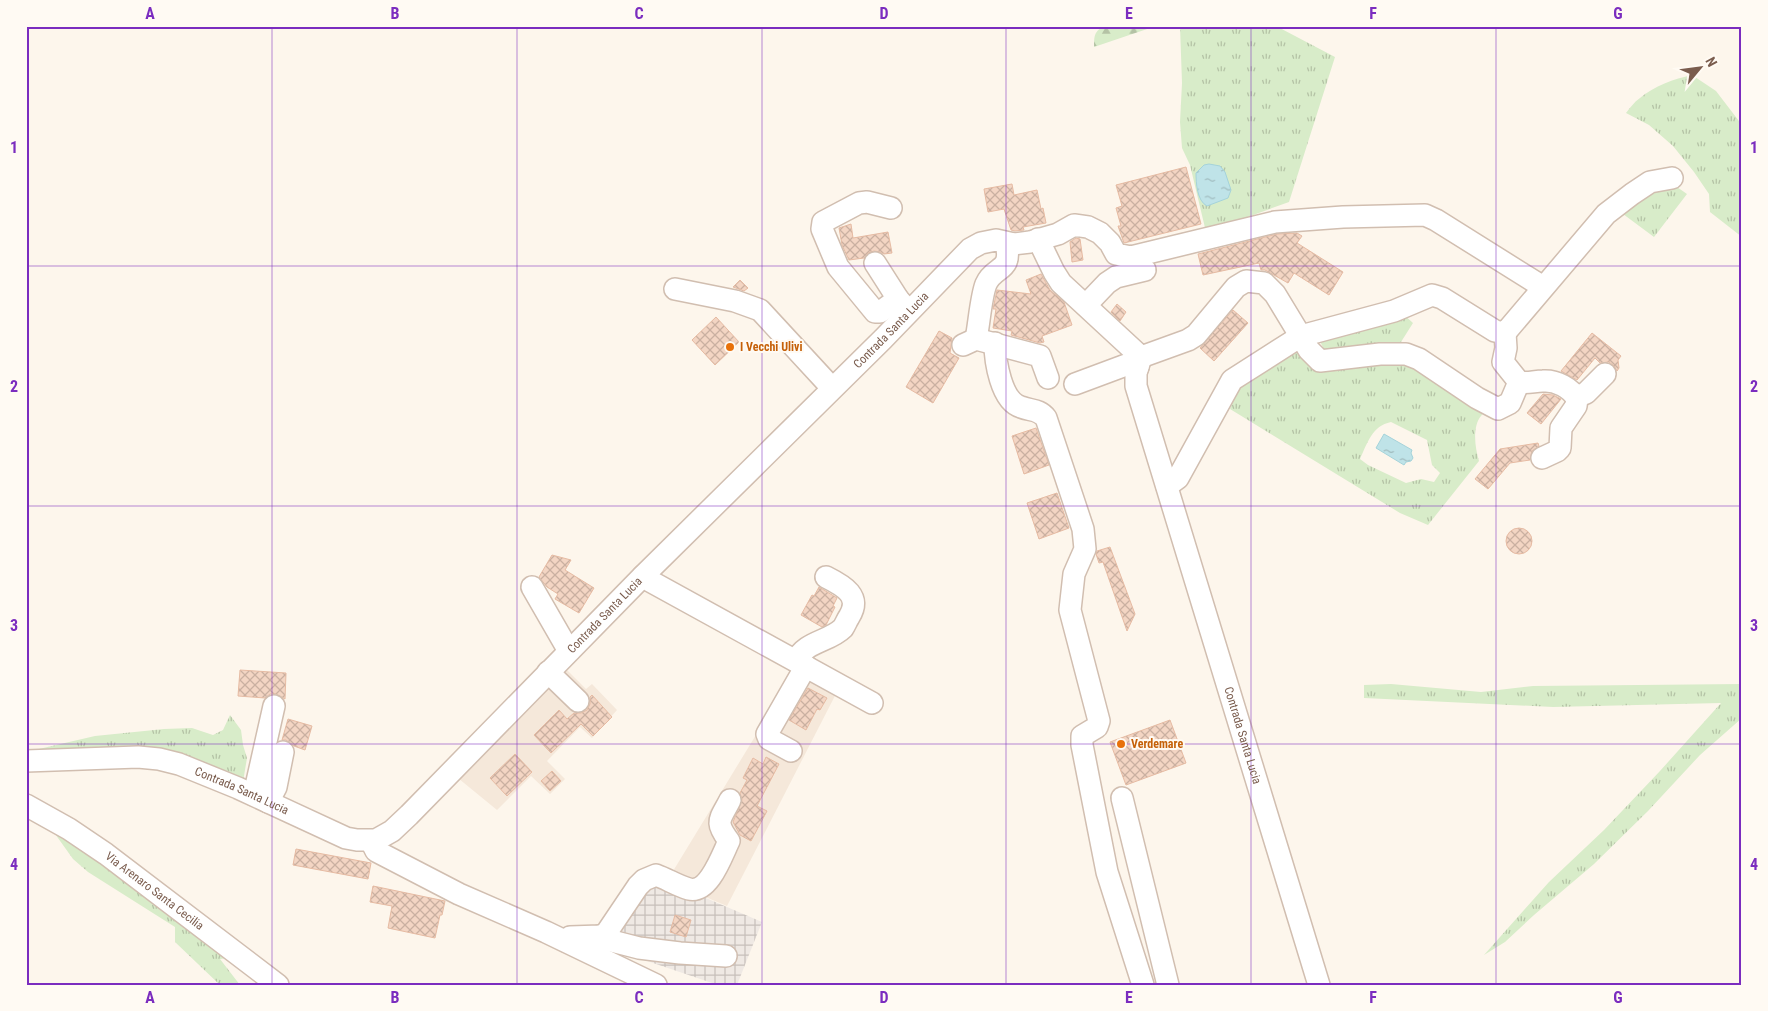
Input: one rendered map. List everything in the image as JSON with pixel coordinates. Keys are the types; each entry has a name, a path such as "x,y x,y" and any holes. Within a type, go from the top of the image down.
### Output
{"street":[{"path":"1542,458 1560,448 1560,428 1576,406 1576,397 1555,382 1543,380 1528,384 1519,382 1503,362 1506,348 1505,332 1606,214 1650,182 1672,178"},
{"path":"875,263 904,305 875,312 838,267 822,229 823,222 859,203 867,202 892,208"},
{"name":"Contrada Santa Lucia","path":"26,761 138,757 159,759 186,766 261,798 346,838 376,840 392,831 409,815 643,576 832,388 904,305 970,249 981,243 996,240 1014,244 1058,234 1074,225 1088,227 1100,233 1116,254 1131,257 1275,222 1343,217 1425,215 1436,220 1543,288"},
{"path":"1038,239 1061,283 1086,305 1139,362"},
{"path":"978,342 985,285 991,276 1002,269 1007,262 1009,252 1006,243"},
{"path":"1086,305 1107,282 1116,277 1145,270"},
{"path":"1075,384 1139,362 1188,340 1196,335 1236,287 1246,281 1264,283 1275,294 1309,350 1320,361 1380,354 1406,354 1419,359 1477,398 1498,409 1510,403 1519,382"},
{"path":"674,289 735,301 760,310 832,388"},
{"path":"1167,486 1178,478 1232,380 1302,336 1394,311 1432,295 1442,298 1495,331 1505,332"},
{"path":"978,342 1040,356 1048,378"},
{"path":"978,342 995,358 1003,386 1013,402 1021,407 1032,409 1046,418 1083,529 1085,549 1074,574 1070,610 1099,721 1097,727 1082,736 1082,745 1107,872 1143,985"},
{"name":"Contrada Santa Lucia","path":"1139,362 1136,373 1136,386 1319,985"},
{"path":"1576,397 1586,392 1606,374"},
{"path":"643,576 872,703"},
{"path":"791,751 769,739 767,734 801,664 800,652 843,628 852,612 854,603 851,594 843,586 826,577"},
{"path":"532,587 570,650"},
{"path":"548,672 578,701"},
{"path":"261,798 274,706"},
{"path":"261,798 276,787 284,752"},
{"path":"1122,798 1168,985"},
{"path":"566,941 570,937 605,935 638,886 644,880 656,875 690,890 701,888 709,880 729,841 720,829 719,822 730,800"},
{"name":"Via Arenaro Santa Cecilia","path":"26,805 69,829 106,854 278,985"},
{"path":"1100,837 1137,857"},
{"path":"371,841 376,851 459,894 566,941 656,985"},
{"path":"600,936 604,939 638,948 680,954 726,956"}],"shaded area":[{"path":"798,666 839,688 727,906 667,881"},
{"path":"565,668 586,689 592,684 617,710 592,738 580,727 547,761 565,779 550,794 531,776 497,810 453,774"},
{"path":"657,877 762,922 737,985 718,985 600,945"}],"green space":[{"path":"1105,26 1156,26 1094,47 1095,34"},
{"path":"1180,26 1276,26 1335,57 1289,202 1206,232 1190,165 1182,148 1180,122 1182,83"},
{"path":"1692,75 1716,91 1742,125 1742,237 1710,212 1709,194 1673,146 1649,125 1626,113 1636,101 1652,90 1671,81"},
{"path":"1662,185 1677,187 1687,194 1654,237 1623,214 1635,201"},
{"path":"1401,312 1413,323 1401,342 1428,357 1490,407 1481,416 1476,426 1476,450 1479,461 1428,525 1400,513 1230,409 1238,386 1294,348 1305,362 1313,363 1321,357 1324,349 1317,336","holes":["1391,422 1427,440 1432,465 1440,473 1434,482 1421,479 1406,483 1368,465 1360,459 1375,431 1379,427"]},
{"path":"1391,684 1481,692 1533,686 1742,684 1742,718 1700,755 1648,811 1594,864 1505,942 1484,955 1549,882 1604,830 1721,703 1553,707 1364,698 1364,685"},
{"path":"230,715 241,730 247,758 243,782 195,761 26,752 95,736 164,729 192,728 213,735 223,730"},
{"path":"53,831 84,849 228,958 220,959 240,985 220,985 175,942 175,927 88,872 73,859"}],"water":[{"path":"1204,165 1220,166 1225,172 1231,190 1228,198 1207,206 1199,196 1196,173"},
{"path":"1384,434 1412,450 1413,458 1411,461 1406,462 1404,465 1376,448"}],"building":[{"path":"1186,167 1201,224 1124,243 1118,226 1121,226 1116,208 1122,206 1116,185"},
{"path":"1012,184 1014,195 1037,190 1046,223 1023,227 1024,230 1015,231 1011,230 1004,209 988,212 984,189"},
{"path":"851,224 853,238 888,232 892,253 884,254 874,251 868,253 864,258 849,260 842,245 839,228"},
{"path":"1297,233 1302,236 1297,243 1343,272 1329,295 1294,273 1288,283 1265,270 1261,270 1259,263 1203,275 1198,254 1277,234"},
{"path":"1076,238 1080,239 1083,260 1072,262 1070,242"},
{"path":"1041,274 1050,290 1064,302 1072,325 1042,336 1044,342 1040,343 1011,335 1012,331 993,328 996,309 993,309 997,290 1031,294 1026,280"},
{"path":"740,280 748,288 744,291 733,287"},
{"path":"1117,304 1126,312 1120,321 1111,312"},
{"path":"1233,310 1248,323 1214,361 1200,348"},
{"path":"716,317 739,342 715,365 692,340"},
{"path":"939,331 952,338 950,353 959,358 933,403 906,387"},
{"path":"1592,333 1621,356 1618,360 1619,368 1617,371 1609,362 1600,363 1595,358 1577,380 1561,371"},
{"path":"1543,394 1553,395 1561,399 1541,424 1527,413"},
{"path":"1036,428 1049,465 1024,474 1012,436"},
{"path":"1538,443 1539,446 1532,451 1530,460 1510,463 1488,489 1475,479 1500,449"},
{"path":"1057,493 1069,528 1039,539 1027,503"},
{"path":"1519,528 1528,532 1532,541 1528,550 1519,554 1510,550 1506,541 1510,532"},
{"path":"1110,547 1135,614 1127,631 1103,562 1099,563 1096,554 1097,551"},
{"path":"552,555 571,560 565,570 594,588 579,613 555,599 558,594 547,587 539,577"},
{"path":"819,587 837,598 833,606 835,607 826,625 822,627 801,615 812,595 814,596"},
{"path":"240,670 286,673 285,699 276,694 270,694 265,698 238,696"},
{"path":"808,688 827,698 820,710 817,709 806,730 789,720"},
{"path":"592,695 612,717 593,736 581,724 551,753 534,735 559,710 567,719 574,713 581,713 587,710"},
{"path":"288,719 312,726 305,750 294,746 286,740 282,740"},
{"path":"1170,720 1186,763 1126,785 1110,742"},
{"path":"515,754 532,772 507,796 490,778"},
{"path":"766,757 779,764 757,806 767,811 751,841 740,835 733,822 742,800 740,793 747,780 743,778 753,758 763,764"},
{"path":"552,771 561,781 550,791 541,781"},
{"path":"296,849 371,863 368,879 293,865"},
{"path":"373,886 445,901 435,938 388,928 392,906 370,902"},
{"path":"675,915 691,920 686,937 670,932"}],"place":[{"name":"I Vecchi Ulivi","path":"730,347"},
{"name":"Verdemare","path":"1121,744"}]}
